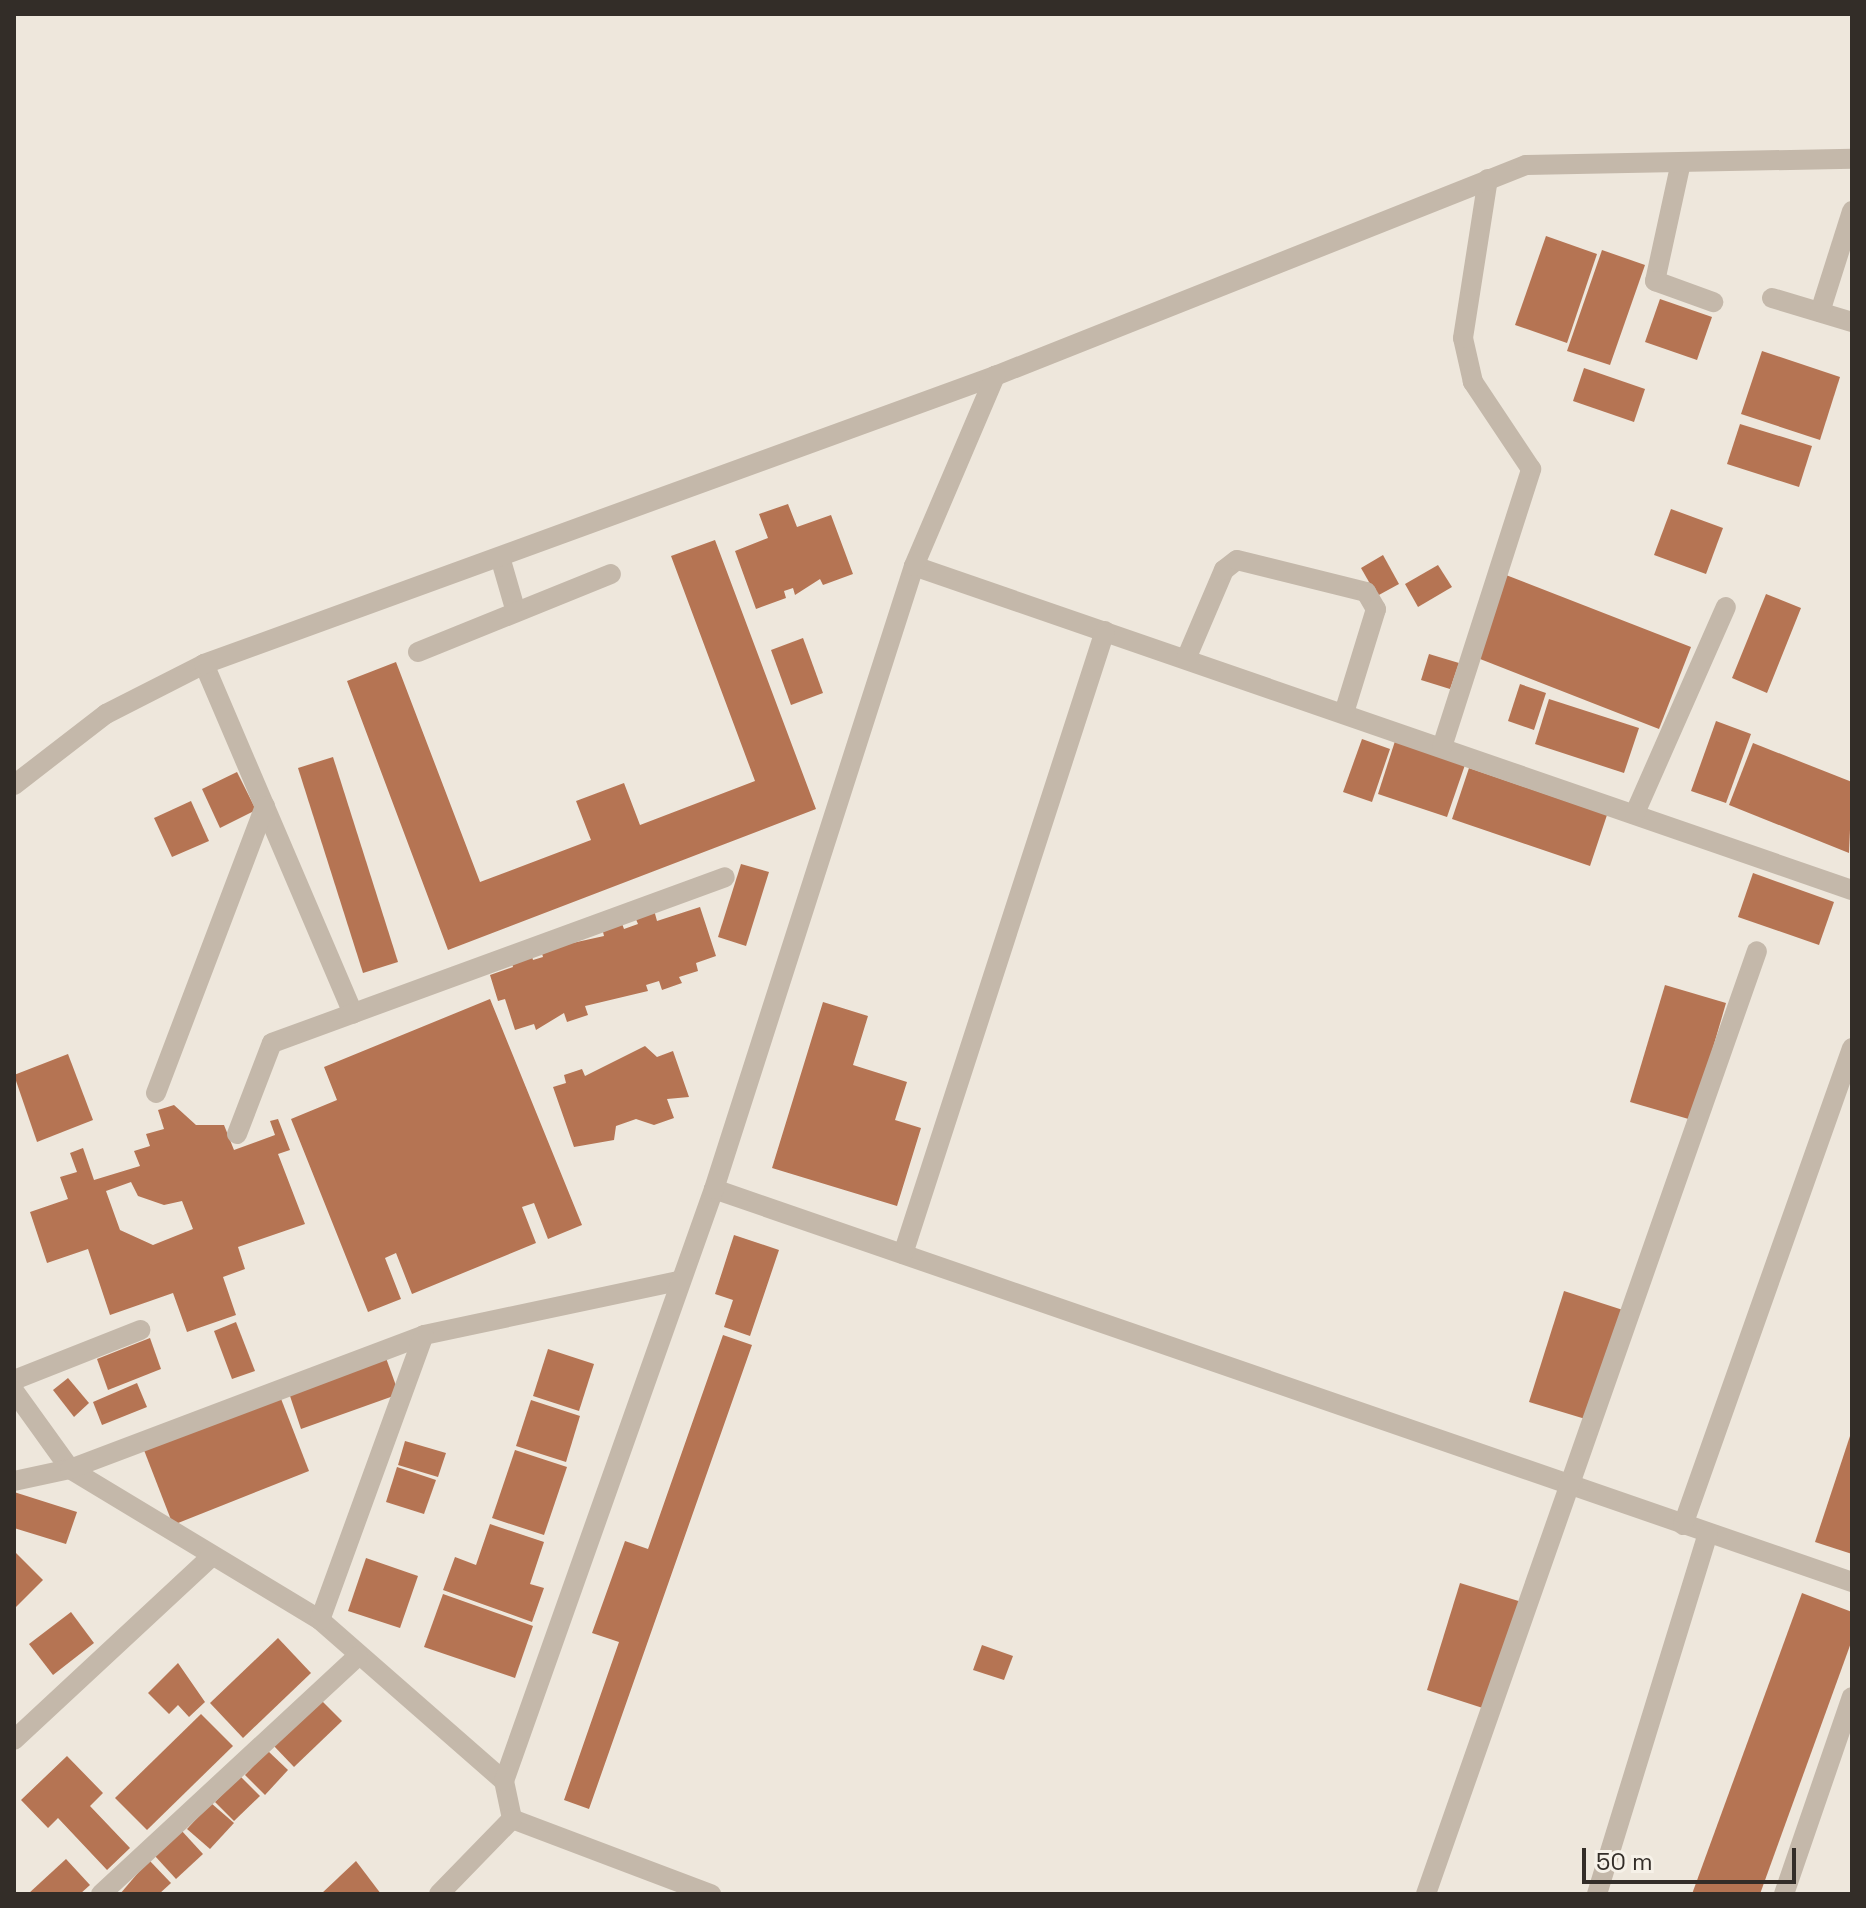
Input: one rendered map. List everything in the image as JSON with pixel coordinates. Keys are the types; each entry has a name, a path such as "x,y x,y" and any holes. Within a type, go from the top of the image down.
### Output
{"street":[{"path":"14,785 106,714 204,664 995,376 1526,165 1852,159"},
{"path":"1681,162 1655,281 1713,302"},
{"path":"1442,747 1531,469 1473,382 1463,338 1488,179"},
{"path":"1820,312 1852,211"},
{"path":"1772,298 1852,322"},
{"path":"512,1819 504,1781 714,1189 914,566 995,376"},
{"path":"500,557 516,612"},
{"path":"1186,659 1224,570 1237,560 1366,592 1376,609 1344,713"},
{"path":"914,566 1852,890"},
{"path":"418,652 611,574"},
{"path":"1635,813 1726,607"},
{"path":"903,1254 1105,631"},
{"path":"204,664 353,1014"},
{"path":"156,1093 265,806"},
{"path":"237,1134 272,1043 725,877"},
{"path":"1426,1894 1575,1487 1757,951"},
{"path":"1683,1525 1852,1048"},
{"path":"714,1189 1852,1582"},
{"path":"14,1481 70,1469 424,1335 679,1281"},
{"path":"14,1380 140,1330"},
{"path":"320,1620 424,1335"},
{"path":"14,1391 70,1469 211,1557 320,1620 504,1781"},
{"path":"1597,1894 1708,1534"},
{"path":"14,1740 211,1557"},
{"path":"101,1894 358,1656"},
{"path":"1784,1894 1852,1697"},
{"path":"439,1894 512,1819"},
{"path":"512,1819 711,1894"}],"building":[{"path":"1546,236 1597,254 1567,343 1515,325"},
{"path":"1602,250 1645,265 1610,365 1567,351"},
{"path":"1660,299 1712,317 1697,360 1645,342"},
{"path":"1762,351 1840,377 1820,440 1741,414"},
{"path":"1584,368 1645,389 1634,422 1573,401"},
{"path":"1740,424 1812,446 1799,487 1727,464"},
{"path":"788,504 797,527 831,515 853,574 823,585 820,579 795,595 793,588 784,591 786,598 756,609 735,551 768,538 759,514"},
{"path":"1671,509 1723,528 1706,574 1654,555"},
{"path":"715,540 816,809 448,950 347,681 396,662 480,882 591,840 576,801 624,783 640,825 755,781 671,556"},
{"path":"1383,555 1399,584 1377,596 1361,568"},
{"path":"1438,565 1452,587 1418,607 1405,584"},
{"path":"1506,575 1691,647 1659,729 1475,657"},
{"path":"1766,594 1801,608 1767,693 1732,678"},
{"path":"803,638 823,693 791,705 771,650"},
{"path":"1429,654 1459,663 1450,689 1421,680"},
{"path":"1520,684 1546,693 1534,730 1508,721"},
{"path":"1549,699 1639,728 1624,773 1535,744"},
{"path":"1716,721 1751,734 1726,803 1691,791"},
{"path":"1396,738 1466,762 1447,817 1378,794"},
{"path":"1362,739 1390,749 1372,802 1343,792"},
{"path":"1753,743 1852,782 1849,853 1729,805"},
{"path":"333,757 398,962 363,973 298,768"},
{"path":"1469,768 1607,815 1590,866 1452,819"},
{"path":"237,772 256,810 220,828 202,789"},
{"path":"191,801 209,841 172,857 154,818"},
{"path":"741,864 769,872 746,946 718,937"},
{"path":"1753,873 1834,902 1819,945 1738,917"},
{"path":"700,907 716,956 696,963 698,971 679,977 682,983 662,990 659,981 646,985 648,991 585,1006 588,1015 567,1022 564,1013 536,1030 534,1024 515,1030 505,999 498,1001 490,975 513,967 511,960 531,953 533,960 543,957 541,950 604,936 602,928 621,921 624,929 638,924 635,917 654,910 657,921"},
{"path":"1665,985 1726,1003 1692,1120 1630,1102"},
{"path":"490,999 582,1225 548,1239 534,1203 522,1207 536,1243 412,1294 396,1253 385,1258 401,1299 368,1312 291,1119 337,1100 324,1067"},
{"path":"823,1002 868,1016 853,1065 907,1082 895,1120 921,1128 897,1206 772,1168"},
{"path":"645,1046 657,1057 673,1051 689,1097 667,1099 674,1118 654,1125 636,1119 616,1126 614,1140 574,1147 553,1087 566,1083 564,1075 582,1069 585,1076"},
{"path":"68,1054 93,1120 37,1142 14,1075"},
{"path":"174,1105 196,1125 224,1125 234,1150 275,1135 270,1121 278,1119 290,1150 278,1154 305,1224 238,1247 245,1269 223,1277 236,1315 187,1332 173,1293 110,1315 88,1249 47,1263 30,1212 68,1199 60,1177 77,1172 70,1153 83,1148 94,1180 140,1166 134,1151 150,1146 146,1134 164,1129 158,1110","holes":["131,1182 138,1196 164,1205 182,1201 193,1229 153,1245 120,1230 106,1191"]},
{"path":"734,1235 779,1250 750,1336 724,1327 733,1300 715,1294"},
{"path":"1564,1291 1626,1311 1592,1421 1529,1402"},
{"path":"236,1322 255,1371 232,1379 214,1331"},
{"path":"723,1335 752,1345 589,1809 564,1800 619,1642 592,1633 625,1541 648,1549"},
{"path":"150,1338 161,1369 108,1390 97,1359"},
{"path":"548,1349 594,1364 579,1411 533,1396"},
{"path":"386,1358 399,1394 301,1429 289,1393"},
{"path":"68,1378 89,1403 74,1417 53,1390"},
{"path":"137,1383 147,1407 102,1425 93,1402"},
{"path":"278,1391 309,1471 173,1525 142,1445"},
{"path":"531,1400 580,1416 566,1462 516,1446"},
{"path":"1852,1433 1852,1554 1815,1542"},
{"path":"405,1441 446,1453 438,1477 398,1465"},
{"path":"515,1450 567,1467 544,1535 492,1518"},
{"path":"397,1467 436,1480 424,1514 386,1502"},
{"path":"14,1492 77,1512 66,1544 14,1528"},
{"path":"490,1524 544,1542 530,1584 544,1588 532,1622 443,1590 455,1557 476,1565"},
{"path":"14,1551 43,1580 14,1609"},
{"path":"366,1558 418,1576 400,1628 348,1611"},
{"path":"1460,1583 1525,1603 1492,1711 1427,1690"},
{"path":"1802,1593 1852,1612 1852,1640 1760,1894 1692,1894"},
{"path":"443,1594 533,1626 515,1678 424,1647"},
{"path":"71,1612 94,1643 53,1675 29,1644"},
{"path":"278,1638 311,1673 243,1738 210,1703"},
{"path":"982,1645 1013,1656 1004,1680 973,1670"},
{"path":"178,1663 205,1702 189,1717 178,1705 169,1714 148,1693"},
{"path":"320,1699 342,1721 294,1767 273,1745"},
{"path":"201,1714 233,1746 147,1830 115,1798"},
{"path":"268,1751 288,1770 265,1795 245,1775"},
{"path":"67,1756 103,1793 90,1806 130,1848 107,1870 58,1818 48,1828 21,1800"},
{"path":"240,1776 260,1796 234,1821 215,1802"},
{"path":"211,1803 234,1823 210,1849 187,1829"},
{"path":"181,1830 203,1854 176,1879 155,1856"},
{"path":"66,1859 90,1885 80,1894 28,1894"},
{"path":"149,1860 171,1883 159,1894 120,1894"},
{"path":"356,1861 381,1894 321,1894"}]}
